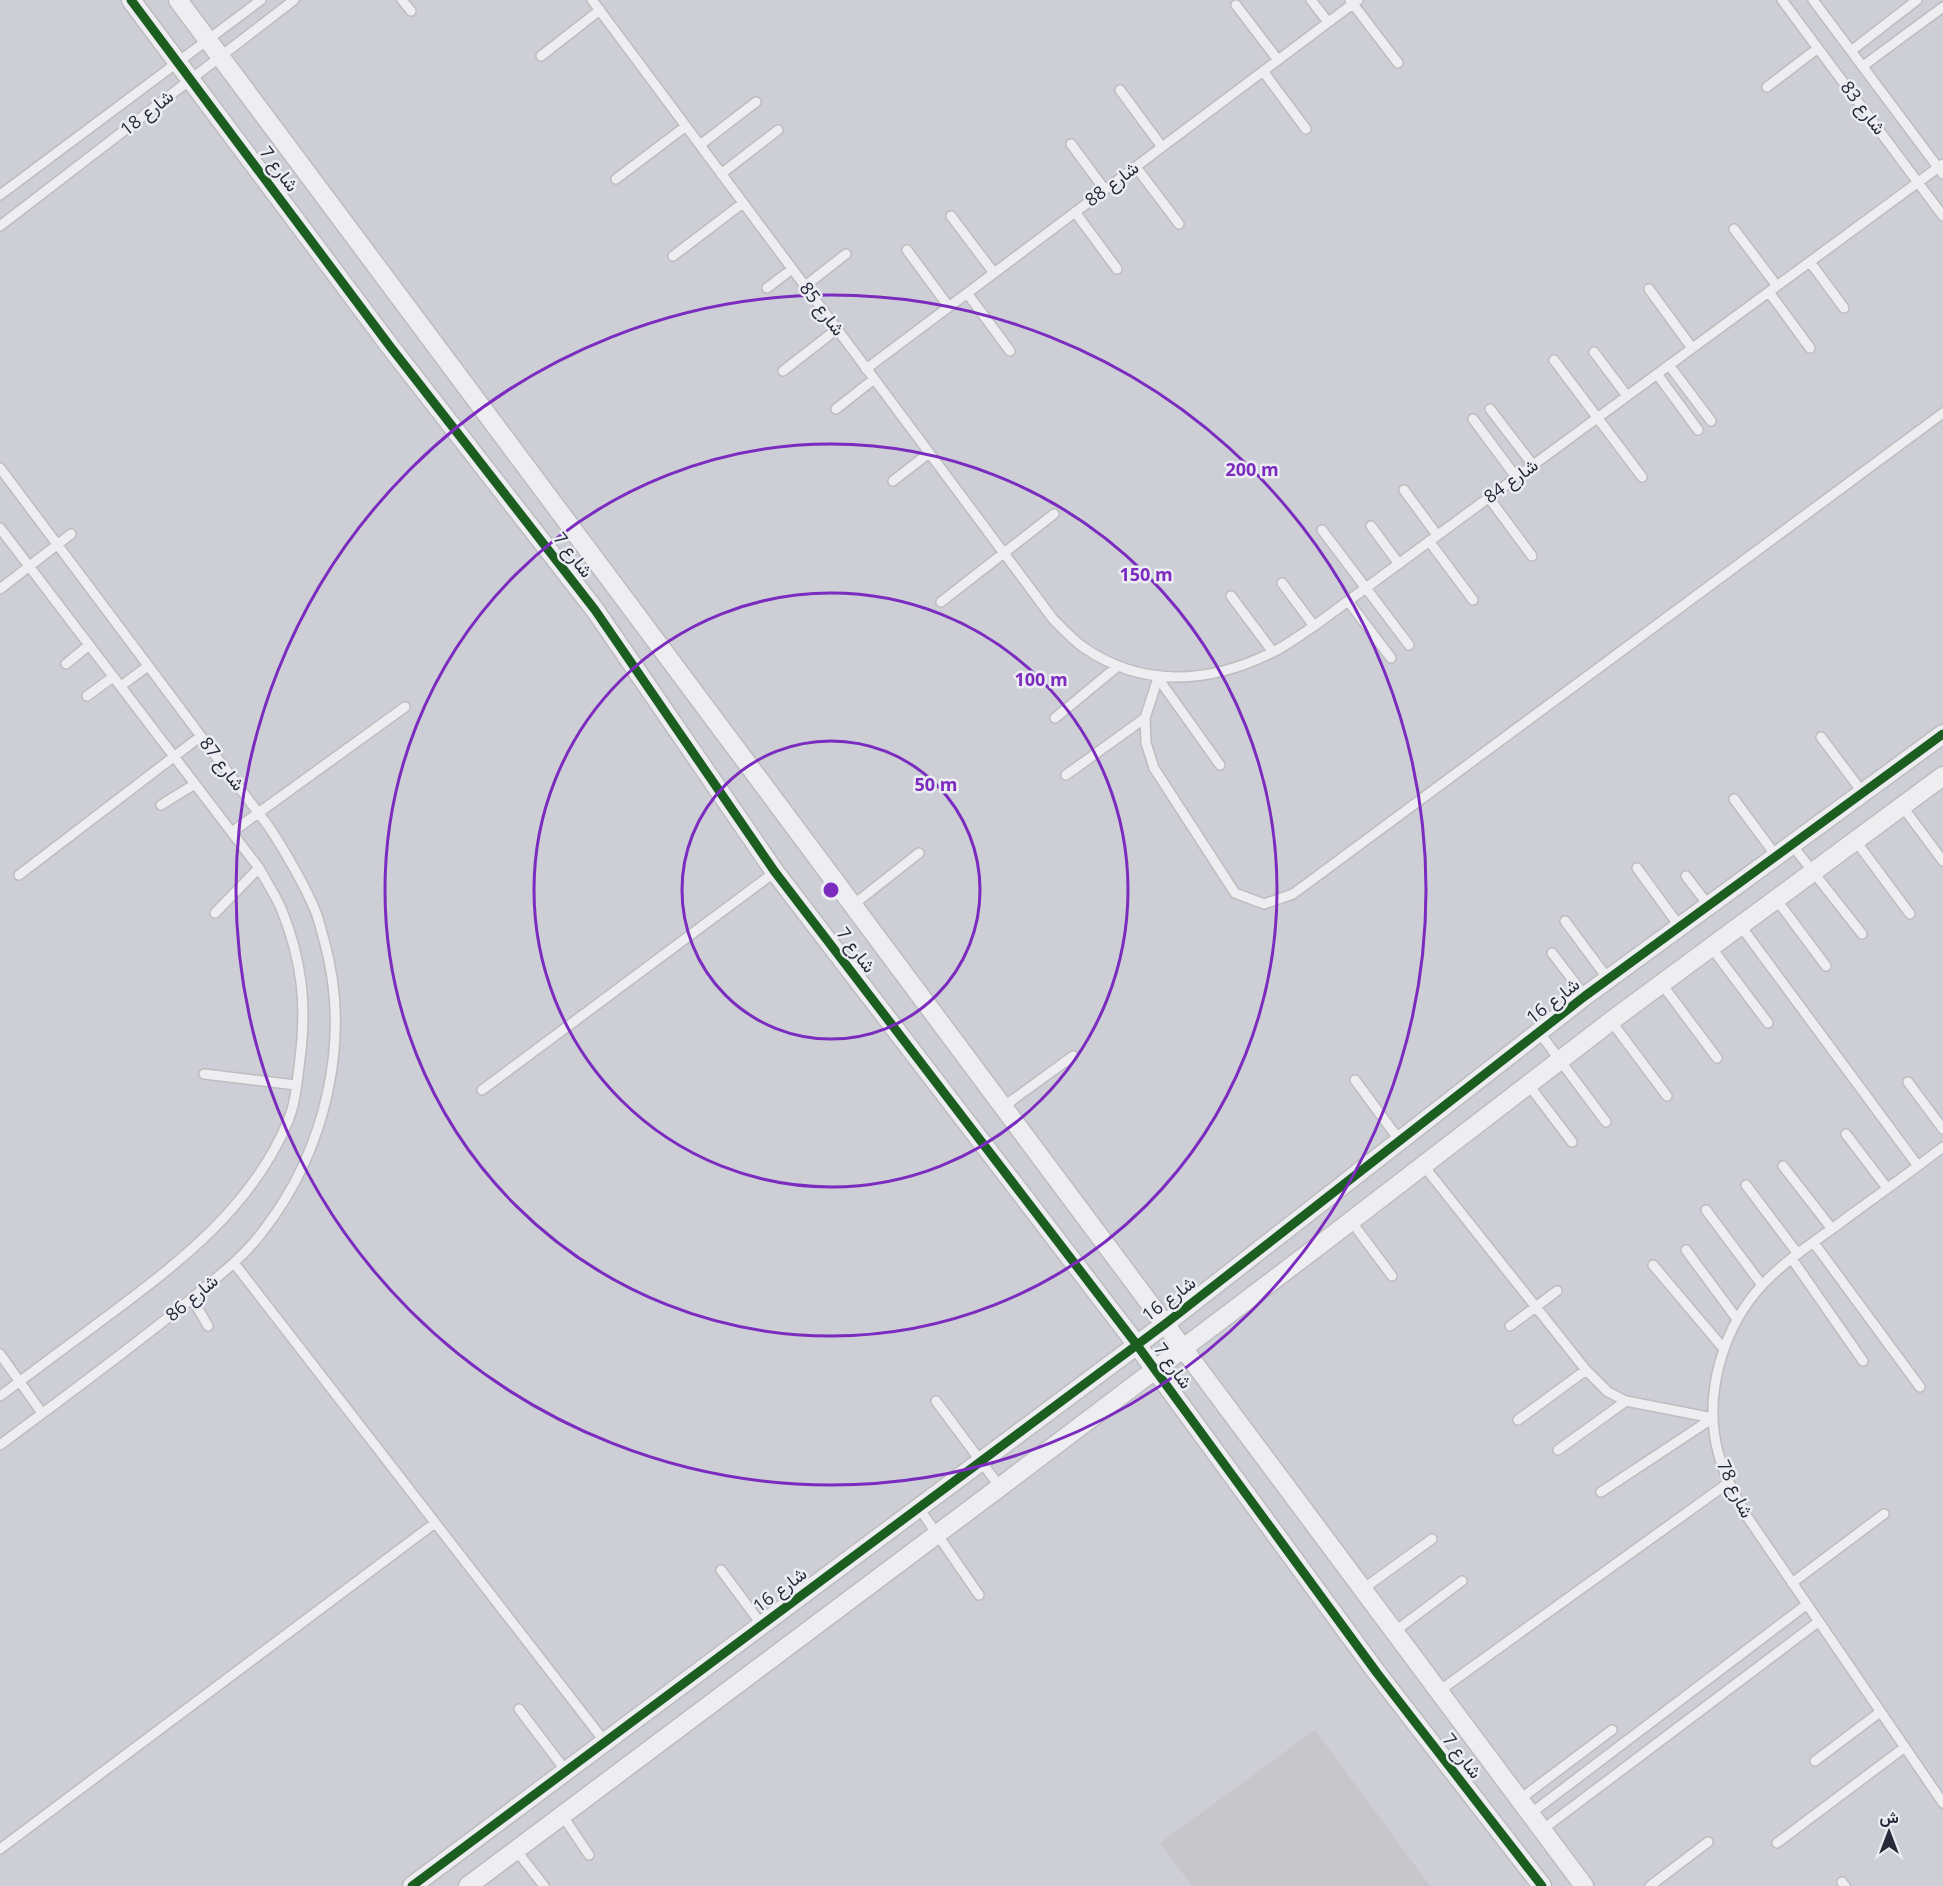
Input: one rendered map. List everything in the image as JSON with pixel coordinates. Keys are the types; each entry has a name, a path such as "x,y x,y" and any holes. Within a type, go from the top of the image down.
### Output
{"street":[{"name":"شارع 7","path":"131,0 389,345 595,610 776,872 1137,1345 1377,1673 1542,1886"},
{"name":"شارع 7","path":"178,0 1584,1886"},
{"name":"شارع 16","path":"412,1886 1165,1324 1585,996 1943,734"},
{"path":"468,1886 938,1534 1661,983 1943,776"},
{"path":"1302,1218 1321,1244"},
{"path":"663,1698 684,1724"}],"lane":[{"name":"شارع 18","path":"0,195 261,0"},
{"name":"شارع 18","path":"0,226 294,0"},
{"path":"402,0 411,11"},
{"name":"شارع 85","path":"592,0 1053,619"},
{"path":"1311,0 1328,22"},
{"name":"شارع 83","path":"1782,0 1943,216"},
{"name":"شارع 83","path":"1813,0 1941,168"},
{"path":"1851,51 1917,0"},
{"path":"1354,1 1398,63"},
{"name":"شارع 88","path":"866,369 1354,1"},
{"path":"1236,6 1278,60"},
{"path":"1863,66 1943,7"},
{"path":"541,56 600,10"},
{"path":"1767,87 1818,48"},
{"path":"1263,71 1306,129"},
{"path":"1120,90 1162,147"},
{"path":"700,145 756,102"},
{"path":"616,179 686,126"},
{"path":"721,174 778,130"},
{"path":"1071,144 1105,190"},
{"path":"1136,167 1179,224"},
{"name":"شارع 84","path":"1053,619 1082,646 1118,666 1158,678 1202,677 1244,665 1273,652 1314,626 1941,168"},
{"path":"673,256 743,203"},
{"path":"1075,213 1117,269"},
{"path":"951,216 994,273"},
{"path":"1734,229 1810,348"},
{"path":"907,250 949,307"},
{"path":"805,286 846,254"},
{"path":"1810,262 1844,308"},
{"path":"767,288 792,268"},
{"path":"1648,289 1692,348"},
{"path":"967,293 1010,351"},
{"path":"783,371 837,329"},
{"path":"1594,352 1627,396"},
{"path":"1554,360 1642,477"},
{"path":"1669,365 1711,422"},
{"path":"1657,374 1698,430"},
{"path":"836,409 874,379"},
{"path":"1490,409 1533,465"},
{"path":"1158,678 1145,718 1146,743 1154,768 1235,893 1263,904 1293,894 1943,413"},
{"path":"1473,419 1516,477"},
{"path":"893,482 929,453"},
{"name":"شارع 87","path":"0,468 259,813 295,867 315,912 329,958 335,1006 334,1055 325,1103"},
{"path":"1404,490 1473,600"},
{"path":"1489,498 1532,556"},
{"path":"940,602 1054,514"},
{"path":"1371,526 1399,564"},
{"name":"شارع 87","path":"0,528 259,868 280,907 294,946 302,986 304,1025 295,1098"},
{"path":"1322,530 1409,645"},
{"path":"0,589 71,534"},
{"path":"1282,583 1314,626"},
{"path":"1231,596 1273,652"},
{"path":"1348,601 1391,658"},
{"path":"66,664 89,645"},
{"path":"121,686 148,666"},
{"path":"1055,718 1118,666"},
{"path":"87,696 113,676"},
{"path":"1158,678 1220,765"},
{"path":"232,832 405,707"},
{"path":"1066,775 1145,718"},
{"path":"19,875 201,736"},
{"path":"1821,737 1863,793"},
{"path":"161,805 195,784"},
{"path":"1734,799 1777,856"},
{"path":"1902,806 1943,861"},
{"path":"1855,840 1910,914"},
{"path":"1792,845 1862,934"},
{"path":"853,905 919,853"},
{"path":"215,913 259,868"},
{"path":"1637,868 1680,927"},
{"path":"482,1090 776,872"},
{"path":"1686,876 1708,906"},
{"path":"1776,899 1826,966"},
{"path":"1565,921 1608,980"},
{"path":"1740,925 1918,1166"},
{"path":"1711,947 1768,1023"},
{"path":"1552,953 1585,996"},
{"path":"1661,983 1718,1058"},
{"path":"1611,1021 1667,1096"},
{"path":"1539,1032 1606,1122"},
{"path":"1003,1107 1073,1056"},
{"path":"204,1074 296,1085"},
{"path":"1354,1080 1400,1141"},
{"path":"1908,1082 1943,1129"},
{"path":"1528,1084 1572,1142"},
{"name":"شارع 86","path":"0,1396 138,1293 214,1229 245,1196 270,1160 289,1120 295,1098"},
{"name":"شارع 86","path":"0,1445 153,1330 234,1263 263,1232 290,1192 311,1149 325,1103"},
{"path":"1846,1134 1887,1188"},
{"name":"شارع 78","path":"1943,1147 1795,1256 1762,1285 1737,1319 1724,1349 1715,1383 1713,1418 1718,1451 1728,1483 1746,1515 1943,1803"},
{"path":"1423,1165 1586,1370 1608,1392 1626,1401 1713,1418"},
{"path":"1783,1166 1832,1229"},
{"path":"1746,1185 1863,1360"},
{"path":"1706,1210 1762,1285"},
{"path":"1351,1221 1392,1276"},
{"path":"1814,1242 1920,1387"},
{"path":"1686,1250 1737,1319"},
{"path":"234,1263 605,1742"},
{"path":"1653,1265 1724,1349"},
{"path":"1510,1326 1557,1291"},
{"path":"192,1298 208,1326"},
{"path":"0,1354 42,1413"},
{"path":"1518,1420 1586,1370"},
{"path":"936,1401 1000,1487"},
{"path":"1557,1450 1626,1401"},
{"path":"1601,1492 1713,1418"},
{"path":"1439,1691 1728,1483"},
{"path":"919,1508 979,1594"},
{"path":"1792,1583 1884,1514"},
{"path":"0,1849 435,1523"},
{"path":"1363,1589 1432,1539"},
{"path":"721,1570 762,1624"},
{"path":"1394,1632 1462,1581"},
{"path":"1525,1807 1806,1605"},
{"path":"1542,1830 1818,1622"},
{"path":"519,1709 566,1771"},
{"path":"1815,1761 1880,1712"},
{"path":"1525,1807 1612,1730"},
{"path":"1777,1843 1905,1747"},
{"path":"562,1815 589,1855"},
{"path":"1650,1886 1708,1842"},
{"path":"516,1850 544,1886"}],"shaded area":[{"path":"0,0 1943,0 1943,1886 0,1886"}],"building":[{"path":"1315,1730 1430,1886 1192,1886 1160,1843"}],"cycle path":[{"path":"131,0 389,345 595,610 775,872 1137,1345 1377,1673 1542,1886"},
{"path":"412,1886 1165,1324 1585,996 1943,734"}]}
